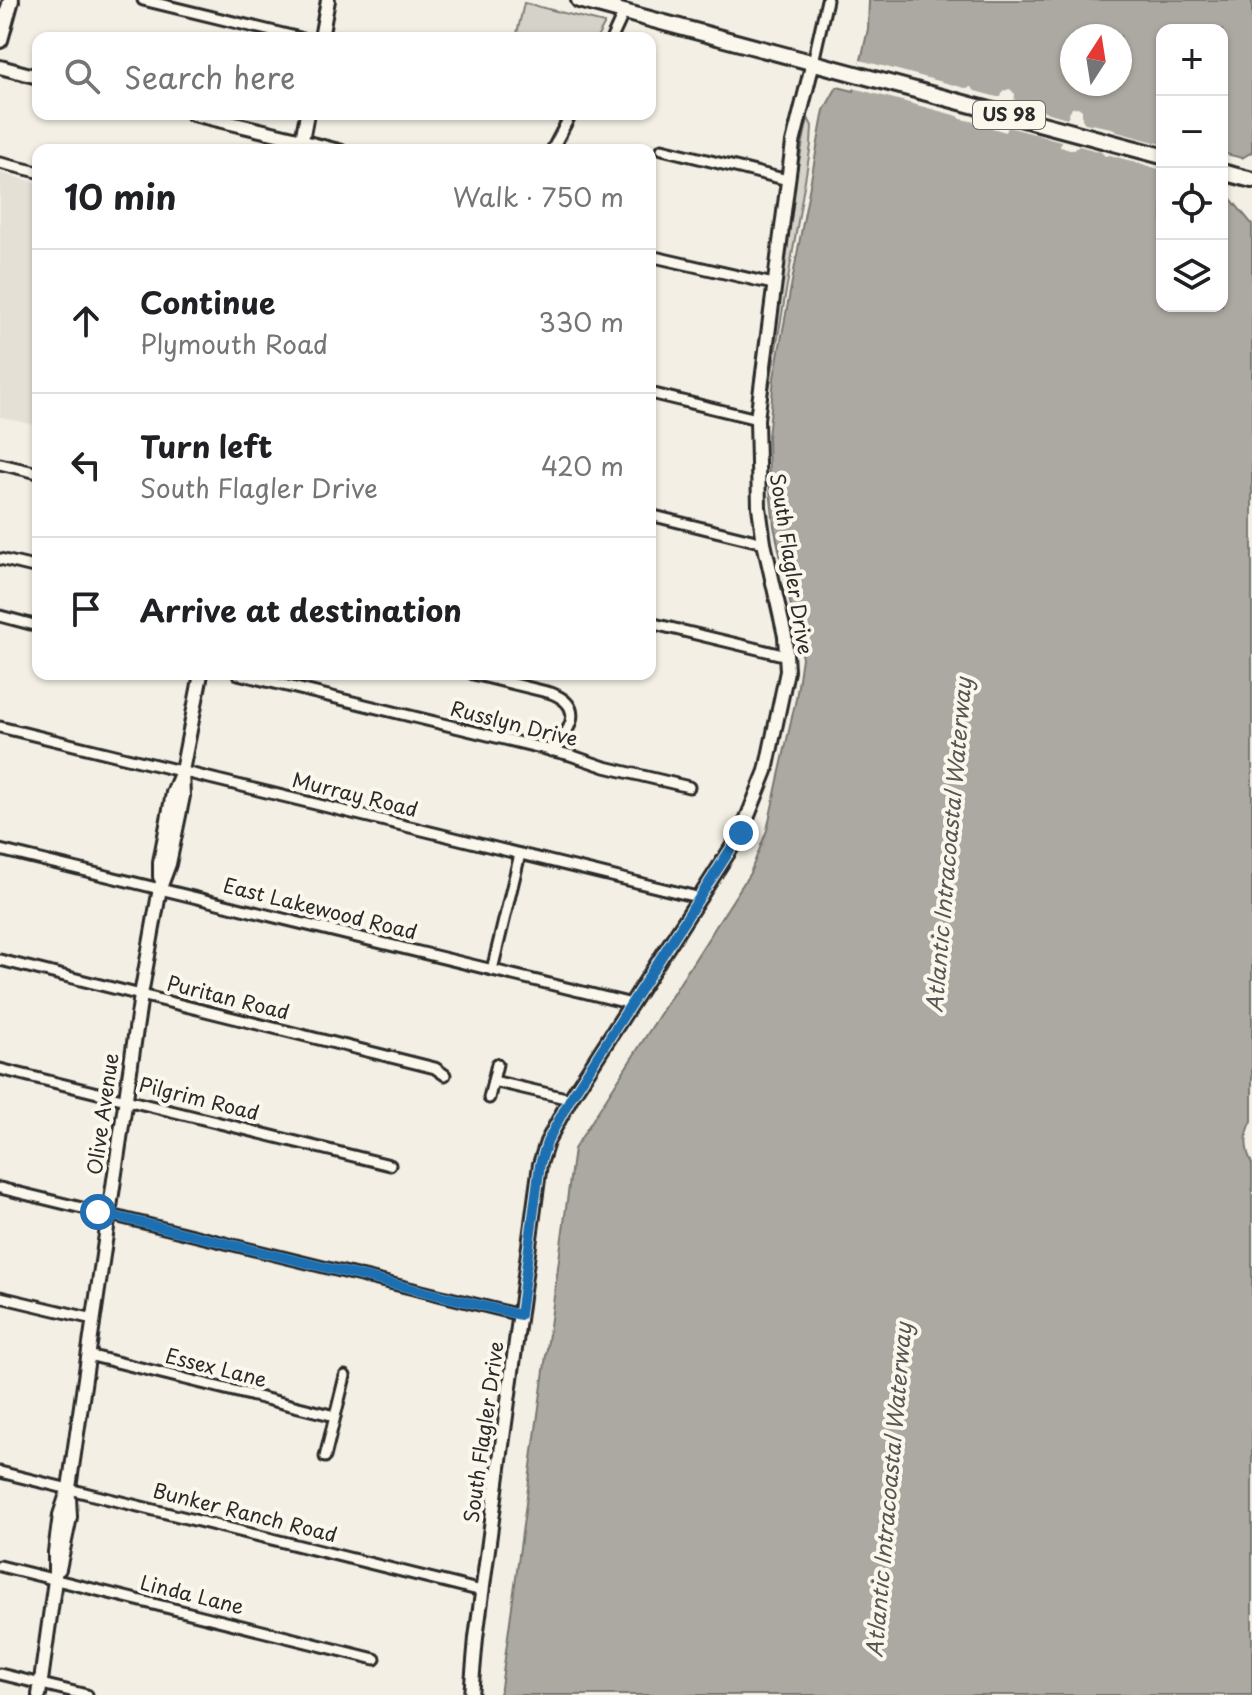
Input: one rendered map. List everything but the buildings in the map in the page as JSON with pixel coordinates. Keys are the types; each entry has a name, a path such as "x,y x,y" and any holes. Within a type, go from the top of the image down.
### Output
{"main road":[{"path":"0,40 11,0"},
{"name":"US 98","path":"579,0 626,6 813,62 1156,154"},
{"path":"1228,174 1252,180"}],"street":[{"path":"143,0 275,32"},
{"path":"322,32 328,0"},
{"name":"South Flagler Drive","path":"471,1695 482,1591 540,1164 547,1142 570,1099 741,833 761,789 784,691 785,634 764,543 756,475 757,419 793,143 827,0"},
{"path":"615,32 626,6"},
{"path":"0,67 32,75"},
{"path":"214,120 298,144"},
{"path":"301,144 306,120"},
{"path":"555,144 568,120"},
{"path":"662,149 788,180"},
{"path":"0,163 32,171"},
{"path":"656,257 773,284"},
{"path":"656,394 757,419"},
{"path":"0,464 32,472"},
{"path":"656,516 764,543"},
{"path":"0,559 32,567"},
{"path":"0,616 32,624"},
{"path":"656,624 787,656"},
{"name":"Olive Avenue","path":"39,1689 55,1580 60,1515 69,1488 141,995 160,888 169,864 183,796 182,771 200,680"},
{"name":"Russlyn Drive","path":"262,680 689,787"},
{"path":"498,680 551,693 563,699 570,710 572,722 564,738 551,751"},
{"name":"Murray Road","path":"0,727 701,898"},
{"name":"East Lakewood Road","path":"0,850 632,1004"},
{"path":"492,970 520,854"},
{"name":"Puritan Road","path":"0,960 435,1068 445,1075"},
{"path":"489,1098 497,1064"},
{"name":"Pilgrim Road","path":"0,1069 390,1165"},
{"path":"493,1081 570,1099"},
{"path":"0,1188 520,1315"},
{"path":"0,1297 93,1319"},
{"name":"Essex Lane","path":"88,1355 335,1416"},
{"path":"325,1457 345,1376"},
{"name":"Bunker Ranch Road","path":"0,1472 482,1591"},
{"name":"Linda Lane","path":"0,1566 375,1659"},
{"path":"0,1674 39,1689 87,1695"}],"shaded area":[{"path":"524,3 604,23 600,32 517,32"},
{"path":"808,118 812,126 811,145 766,408 763,407 794,186"},
{"path":"0,173 32,181 32,425 0,417"}],"water":[{"name":"Atlantic Intracoastal Waterway","path":"869,0 1252,0 1252,152 1242,158 1228,154 1228,24 1156,24 1156,312 1228,312 1228,195 1252,224 1252,1121 1246,1142 1252,1164 1252,1695 500,1695 574,1149 750,873 767,830 796,699 802,658 774,526 768,437 774,378 824,110 837,87 854,91 868,29"}],"pier":[{"path":"860,60 971,87 997,97 1010,89 1015,94 1014,103 1067,118 1072,108 1078,107 1082,110 1085,123 1156,142 1156,168 1079,146 1074,150 1060,147 1061,141 1008,127 1006,132 853,88"}],"route":[{"path":"98,1212 520,1315 540,1164 547,1142 570,1099 741,833"}]}
